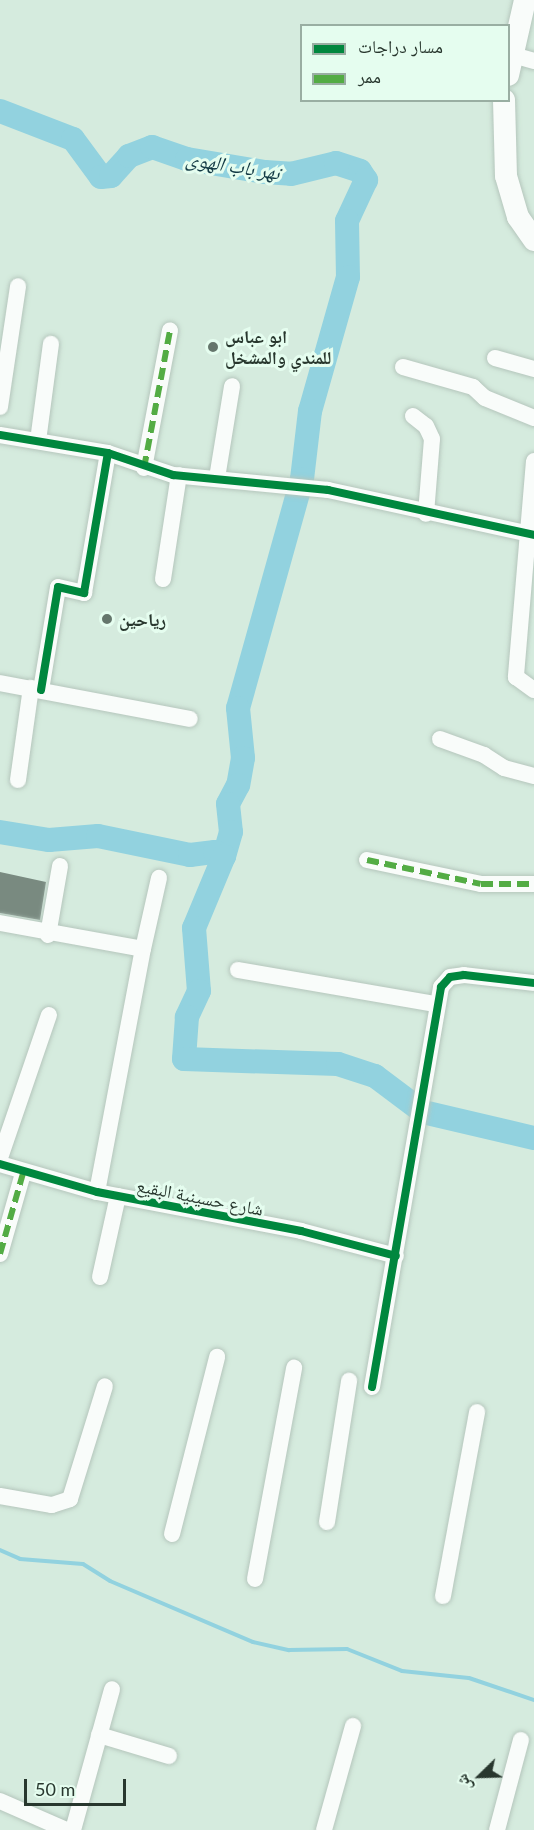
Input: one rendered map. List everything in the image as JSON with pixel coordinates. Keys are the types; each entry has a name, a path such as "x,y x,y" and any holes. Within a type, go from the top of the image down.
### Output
{"main road":[{"path":"518,64 527,6"},
{"path":"504,102 506,176 518,218 534,240"}],"street":[{"path":"0,407 18,286"},
{"path":"144,468 170,330"},
{"path":"38,441 51,344"},
{"path":"495,358 534,369"},
{"path":"403,367 473,387 485,398 534,417"},
{"path":"217,478 232,386"},
{"path":"413,416 426,426 432,439 426,514"},
{"path":"0,435 108,453 144,468 179,475 328,490 426,514 533,535"},
{"path":"18,780 58,587 84,593 108,453"},
{"path":"534,461 533,535 516,677 534,690"},
{"path":"163,579 179,475"},
{"path":"0,683 190,719"},
{"path":"440,739 504,768 534,776"},
{"path":"367,861 481,884 534,884"},
{"path":"48,935 60,866"},
{"path":"96,1192 159,878"},
{"path":"0,922 48,935 143,949"},
{"path":"238,970 435,1004"},
{"path":"372,1388 427,1093 435,1004 450,977 534,983"},
{"path":"0,1158 49,1015"},
{"name":"شارع حسينية البقيع","path":"0,1164 23,1173 96,1192 301,1231 396,1256"},
{"path":"0,1254 23,1173"},
{"path":"100,1277 118,1196"},
{"path":"172,1534 218,1357"},
{"path":"255,1579 294,1368"},
{"path":"327,1522 349,1381"},
{"path":"0,1496 52,1505 70,1499 105,1386"},
{"path":"443,1596 477,1413"},
{"path":"73,1830 112,1689"},
{"path":"324,1830 352,1726"},
{"path":"99,1735 169,1756"},
{"path":"497,1830 521,1740"},
{"path":"0,1801 66,1830"}],"building":[{"path":"0,872 46,882 40,920 0,913"}],"waterway":[{"name":"نهر باب الهوى","path":"0,111 73,139 101,177 111,176 129,156 152,147 187,159 265,172 291,174 336,163 360,171 366,180 347,221 348,277 310,411 302,479 238,708 243,758 238,785 228,804 231,832 224,856"},
{"path":"0,832 49,840 98,836 190,855 215,852 224,856 194,928 199,991 187,1017 184,1059 338,1064 375,1076 423,1112 534,1138"},
{"path":"0,1550 20,1559 83,1564 110,1581 253,1642 289,1650 347,1649 402,1671 469,1678 534,1700"}],"marked path":[{"path":"144,468 170,330"},
{"path":"367,860 481,884 534,884"},
{"path":"0,1254 23,1173"}],"cycle path":[{"path":"0,435 108,453 173,475 328,490 534,535"},
{"path":"41,690 58,587 84,593 108,453"},
{"path":"372,1387 441,987 450,977 464,975 534,983"},
{"path":"0,1164 97,1192 301,1231 396,1256"}],"place":[{"name":"ابو عباس للمندي والمشخل","path":"213,347"},
{"name":"رياحين","path":"107,619"}]}
